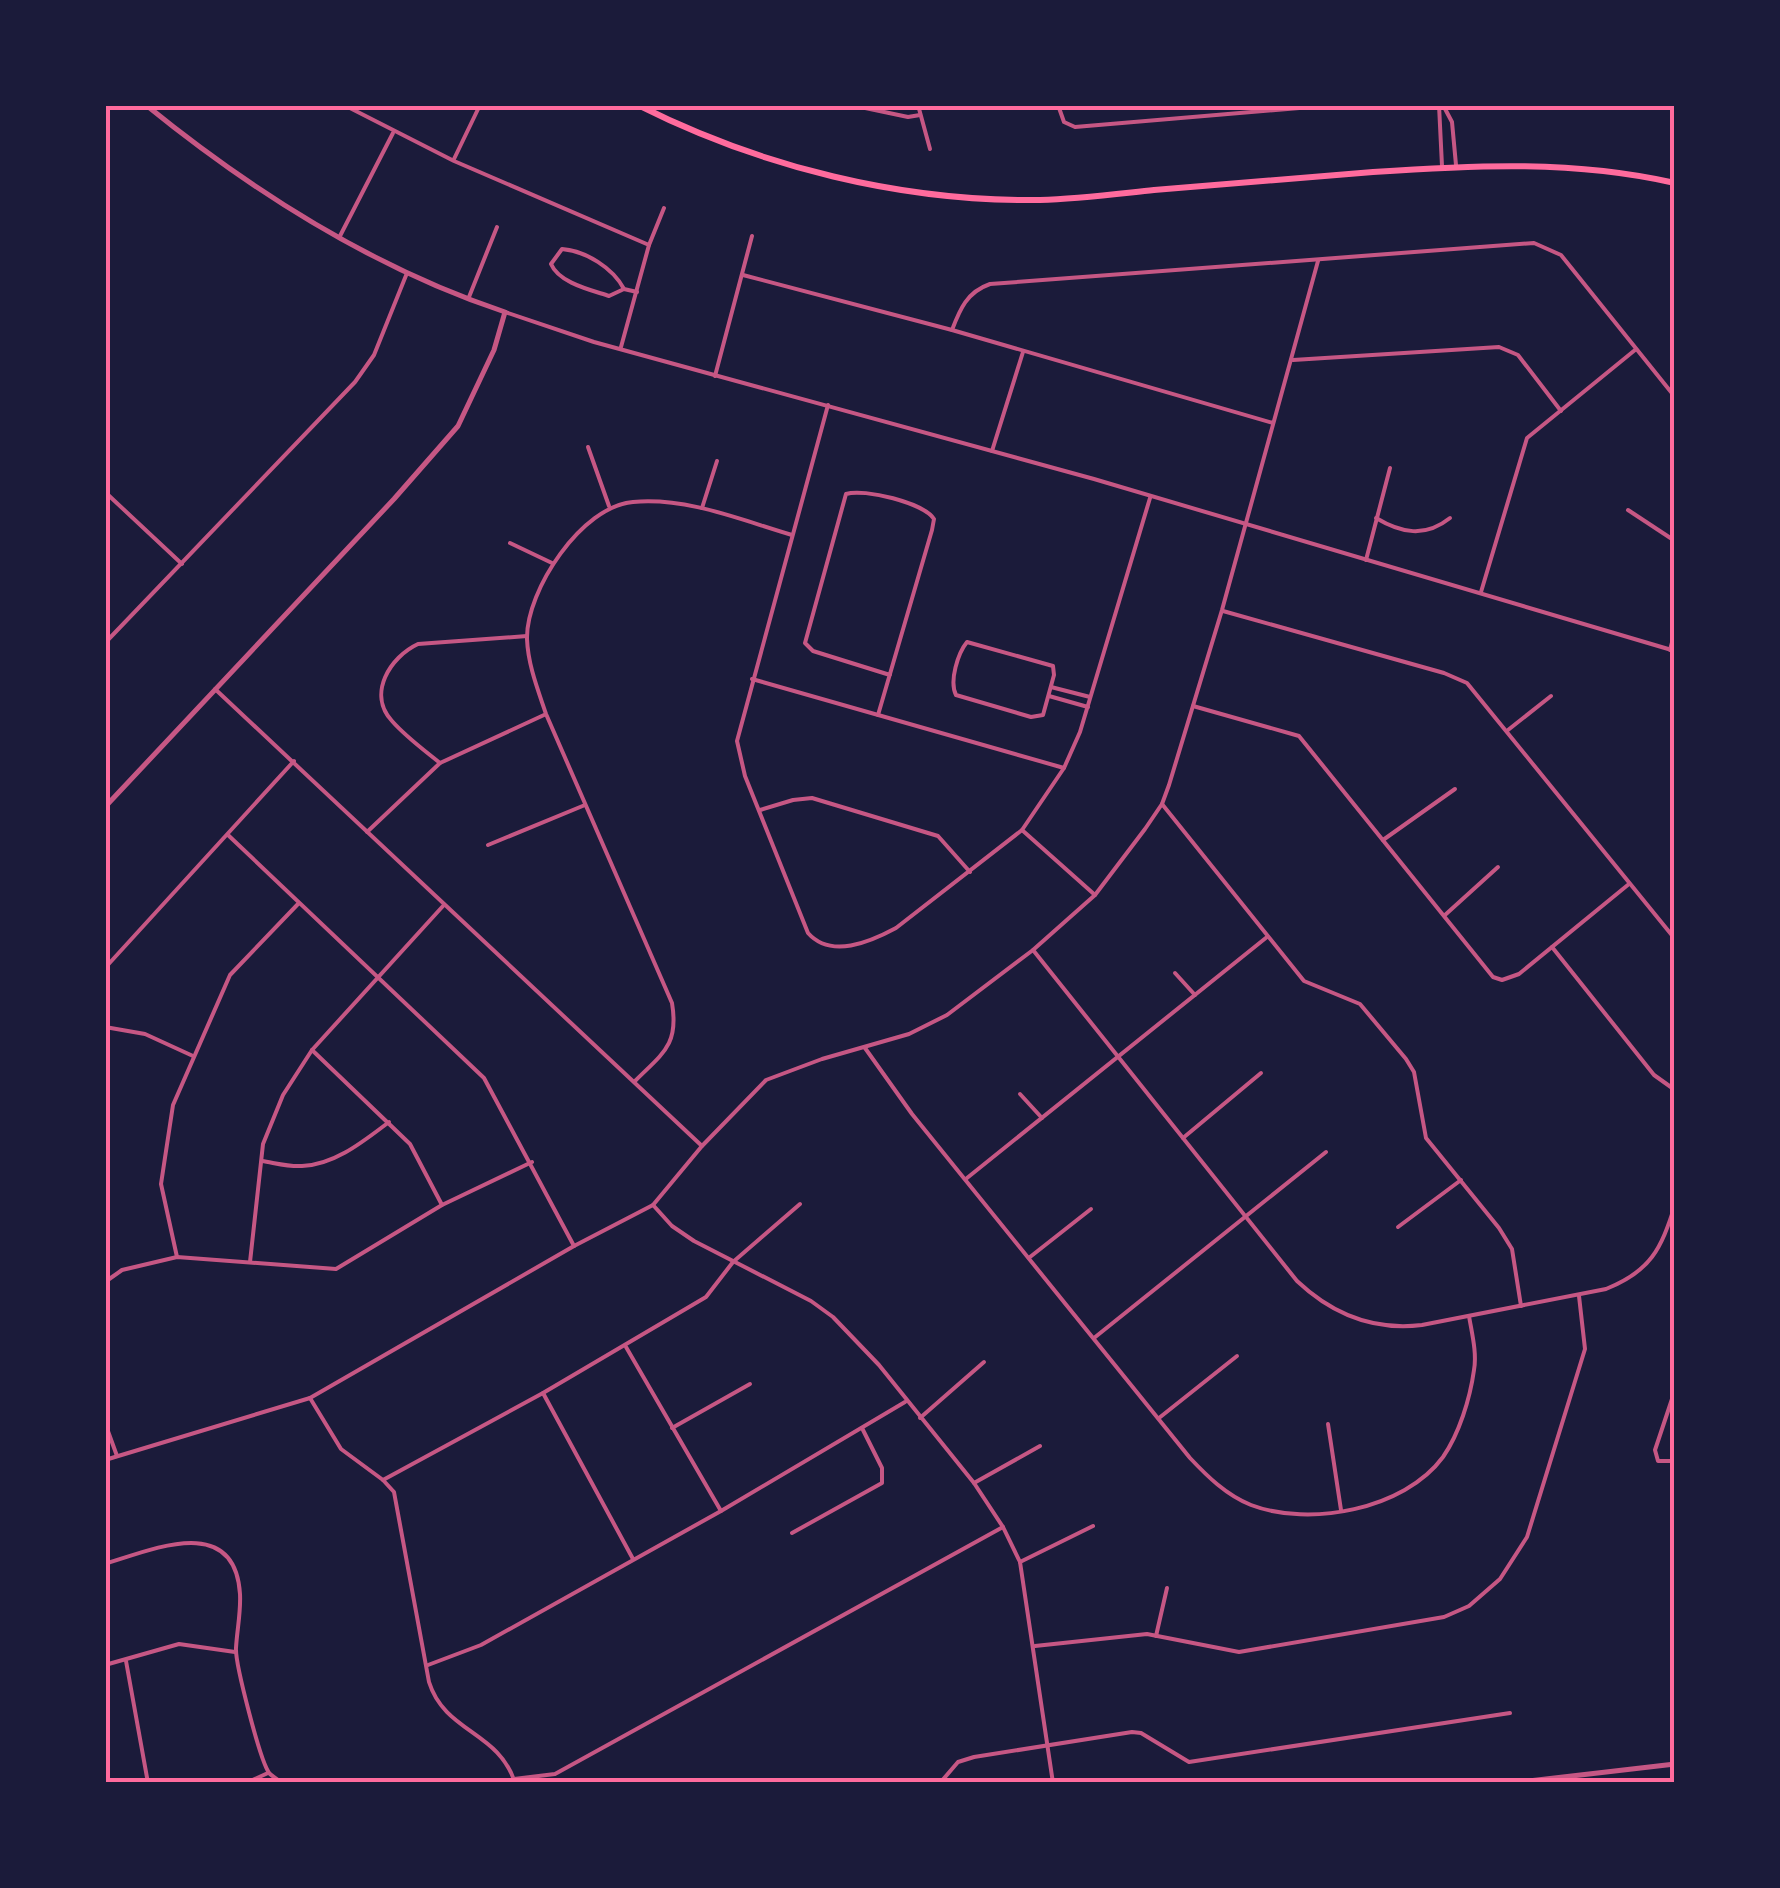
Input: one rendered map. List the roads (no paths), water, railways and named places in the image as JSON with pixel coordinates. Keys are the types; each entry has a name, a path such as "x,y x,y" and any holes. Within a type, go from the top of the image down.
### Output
{"main road":[{"path":"638,105 746,151 804,170 853,182 950,196 1044,200 1456,165 1568,166 1675,183"}],"street":[{"path":"146,105 214,160 283,206 408,273 468,300 621,349 992,451 1673,651 1675,631"},
{"path":"344,105 454,161 649,245"},
{"path":"454,161 480,105"},
{"path":"850,105 902,116 920,115"},
{"path":"918,105 930,150"},
{"path":"1058,105 1061,117 1071,127 1335,105"},
{"path":"1191,105 1191,117"},
{"path":"1441,105 1442,166"},
{"path":"1441,105 1452,122 1456,165"},
{"path":"340,236 393,132"},
{"path":"621,349 649,245 664,208"},
{"path":"468,300 497,228"},
{"path":"715,376 752,236"},
{"path":"952,330 964,302 976,290 990,284 1534,244 1555,250 1572,266 1675,397"},
{"path":"624,289 612,271 574,251 562,249 554,258 552,268 560,276 610,296 624,289 637,292"},
{"path":"105,1460 310,1398 653,1204 766,1080 910,1034 947,1015 1033,950 1095,895 1162,804 1222,610 1318,261"},
{"path":"105,644 354,382 374,354 408,273"},
{"path":"743,275 1272,422"},
{"path":"105,807 458,426 494,350 505,312"},
{"path":"1293,360 1500,346 1518,355 1560,412"},
{"path":"1481,592 1524,444 1533,432 1636,349"},
{"path":"992,451 1024,352"},
{"path":"828,405 737,731 737,748 808,933 827,946 843,947 874,940 896,928 1022,830 1064,768 1088,707 1150,498"},
{"path":"588,446 609,506"},
{"path":"702,508 717,461"},
{"path":"1366,560 1390,468"},
{"path":"105,492 182,564"},
{"path":"878,715 890,675 934,519 928,510 867,492 851,492 846,494 804,638 813,651 890,675"},
{"path":"635,1080 668,1049 675,1022 672,1003 546,714 534,680 527,636 552,563 609,506 647,502 702,508 792,535"},
{"path":"1628,510 1675,541"},
{"path":"1376,518 1404,533 1440,525 1450,518"},
{"path":"1440,525 1447,532"},
{"path":"510,542 552,563"},
{"path":"1222,610 1456,677 1477,692 1675,939"},
{"path":"440,763 388,715 382,686 387,671 418,644 527,636"},
{"path":"971,641 1051,664 1055,670 1051,687 1043,716 1034,718 960,697 952,684 962,648 971,641"},
{"path":"752,679 1064,768"},
{"path":"1051,687 1090,697"},
{"path":"215,690 702,1146"},
{"path":"1048,696 1088,707"},
{"path":"1507,730 1551,696"},
{"path":"1194,706 1299,736 1488,972 1498,979 1519,974 1629,884"},
{"path":"367,832 440,763 546,714"},
{"path":"105,968 294,761"},
{"path":"1383,840 1455,789"},
{"path":"760,810 817,798 938,836 970,872"},
{"path":"1162,804 1304,981 1360,1004 1406,1059 1418,1092 1423,1131 1512,1249 1522,1307"},
{"path":"488,845 584,805"},
{"path":"1022,830 1095,895"},
{"path":"228,836 484,1078 574,1246"},
{"path":"1446,915 1498,867"},
{"path":"177,1257 161,1184 173,1106 230,975 298,904"},
{"path":"250,1262 263,1144 283,1095 312,1050 444,905"},
{"path":"967,1178 1268,937"},
{"path":"1551,946 1654,1074 1675,1090"},
{"path":"1033,950 1297,1281 1318,1301 1345,1316 1410,1326 1606,1289 1634,1276 1653,1258 1665,1237 1675,1205"},
{"path":"1174,972 1195,996"},
{"path":"105,1027 145,1034 192,1056"},
{"path":"865,1048 912,1114 1202,1470 1246,1503 1298,1514 1341,1510 1390,1498 1417,1481 1441,1460 1453,1439 1474,1370 1469,1316"},
{"path":"312,1050 410,1144 442,1205"},
{"path":"1183,1138 1261,1073"},
{"path":"1020,1094 1042,1118"},
{"path":"262,1161 319,1164 366,1140 389,1122"},
{"path":"1094,1338 1326,1152"},
{"path":"105,1282 122,1270 177,1257 336,1269 442,1205 532,1162"},
{"path":"1398,1227 1461,1180"},
{"path":"653,1204 672,1226 811,1301 833,1317 879,1365 974,1483 1020,1562 1054,1783"},
{"path":"382,1480 706,1297 733,1262 800,1204"},
{"path":"1030,1257 1092,1209"},
{"path":"1665,1237 1675,1237"},
{"path":"1035,1646 1128,1634 1226,1651 1256,1650 1444,1617 1481,1598 1519,1553 1542,1489 1585,1349 1578,1296"},
{"path":"625,1346 721,1511"},
{"path":"1159,1418 1237,1356"},
{"path":"920,1418 984,1362"},
{"path":"672,1428 750,1384"},
{"path":"1675,1390 1655,1450 1658,1460 1667,1464 1675,1461"},
{"path":"542,1393 633,1559"},
{"path":"310,1398 341,1448 394,1492 429,1682 441,1708 455,1722 493,1746 505,1758 514,1781 555,1774 1002,1527"},
{"path":"428,1665 480,1645 721,1511 906,1402"},
{"path":"105,1423 117,1456"},
{"path":"1328,1424 1341,1510"},
{"path":"792,1534 882,1482 882,1468 862,1428"},
{"path":"974,1483 1040,1446"},
{"path":"1020,1562 1093,1526"},
{"path":"105,1564 186,1542 214,1546 235,1569 240,1591 235,1652 268,1773 281,1783"},
{"path":"1156,1636 1167,1588"},
{"path":"105,1665 179,1644 235,1652"},
{"path":"126,1661 148,1783"},
{"path":"940,1783 958,1762 1137,1732 1182,1760 1198,1762 1510,1714"},
{"path":"1512,1783 1675,1764"},
{"path":"246,1783 268,1773"}]}
